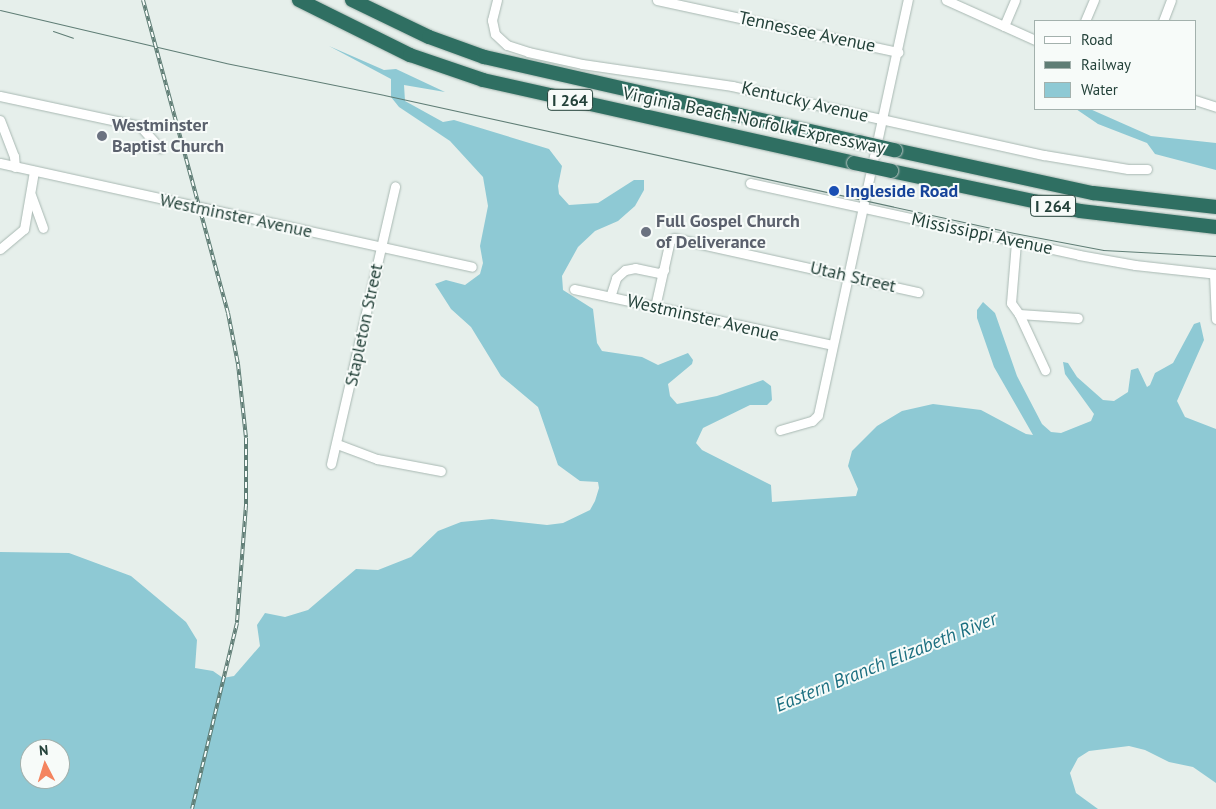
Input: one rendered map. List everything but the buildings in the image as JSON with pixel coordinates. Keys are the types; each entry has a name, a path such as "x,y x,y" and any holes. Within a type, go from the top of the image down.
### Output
{"highway":[{"name":"Virginia Beach-Norfolk Expressway","path":"299,0 396,49 476,78 854,163 1080,211 1216,227"},
{"name":"Virginia Beach-Norfolk Expressway","path":"352,0 429,37 484,57 1093,193 1216,207"}],"street":[{"name":"Tennessee Avenue","path":"657,0 898,52"},
{"path":"780,430 812,421 818,415 908,0"},
{"path":"946,0 1034,40"},
{"path":"1004,26 1015,0"},
{"path":"1085,20 1094,0"},
{"path":"1163,20 1171,0"},
{"name":"Kentucky Avenue","path":"496,3 492,20 495,34 503,43 521,50 591,65 732,86 1044,155 1128,169 1147,168"},
{"path":"0,96 140,126 160,148"},
{"path":"1196,100 1216,107"},
{"path":"0,120 14,156 15,167"},
{"name":"Westminster Avenue","path":"0,164 472,267"},
{"path":"0,249 24,229 34,171"},
{"name":"Mississippi Avenue","path":"750,183 1016,242 1135,265 1215,274"},
{"name":"Stapleton Street","path":"331,464 396,186"},
{"path":"31,195 43,228"},
{"name":"Utah Street","path":"664,270 672,238 849,275 918,292"},
{"path":"1016,242 1010,299 1020,314 1045,370"},
{"path":"610,297 616,278 625,270 635,268 659,273 664,270"},
{"path":"655,307 664,270"},
{"path":"1215,274 1216,319"},
{"name":"Westminster Avenue","path":"574,289 832,345"},
{"path":"1020,314 1078,318"},
{"path":"337,444 378,459 441,471"}],"water":[{"name":"Eastern Branch Elizabeth River","path":"329,46 384,70 396,69 445,92 404,85 405,101 443,122 454,120 549,149 562,166 558,186 559,194 569,205 598,203 634,180 644,180 644,190 635,206 618,221 595,231 578,247 562,276 563,290 593,309 597,343 602,351 642,357 658,365 688,353 693,360 692,364 668,384 670,396 677,404 717,396 763,380 771,386 772,400 767,405 750,405 703,428 696,443 702,450 771,485 772,502 856,496 858,489 848,466 852,451 877,426 902,411 933,404 981,410 1026,434 1033,435 994,367 977,318 977,310 983,302 995,313 1017,376 1042,424 1051,432 1061,433 1091,421 1094,414 1065,374 1063,362 1068,363 1077,377 1103,400 1114,401 1128,392 1131,370 1138,368 1147,387 1150,385 1155,373 1173,363 1194,324 1200,322 1204,340 1177,401 1185,417 1216,429 1216,783 1193,767 1169,762 1145,750 1129,746 1089,751 1078,758 1070,773 1076,793 1098,809 0,809 0,552 69,553 131,576 186,622 197,640 195,668 213,671 223,678 234,676 260,646 257,625 265,613 285,617 308,610 356,569 378,570 411,557 438,531 461,522 492,519 547,525 563,523 590,510 595,501 599,488 598,482 580,481 558,465 538,407 501,376 471,327 451,309 435,284 446,280 465,285 480,274 483,263 480,246 488,206 483,177 450,141 399,107 391,97 391,79"},
{"path":"1077,110 1092,110 1151,136 1216,143 1216,170 1155,154 1147,143 1098,124"}],"tram line":[{"path":"0,10 226,63 384,95 1014,233 1103,250 1216,256"},
{"path":"53,31 73,38"}],"railway":[{"path":"143,0 228,313 238,364 246,438 246,505 237,623 192,809"}],"place":[{"name":"Westminster Baptist Church","path":"102,136"},
{"name":"Ingleside Road","path":"834,191"},
{"name":"Full Gospel Church of Deliverance","path":"646,232"}]}
